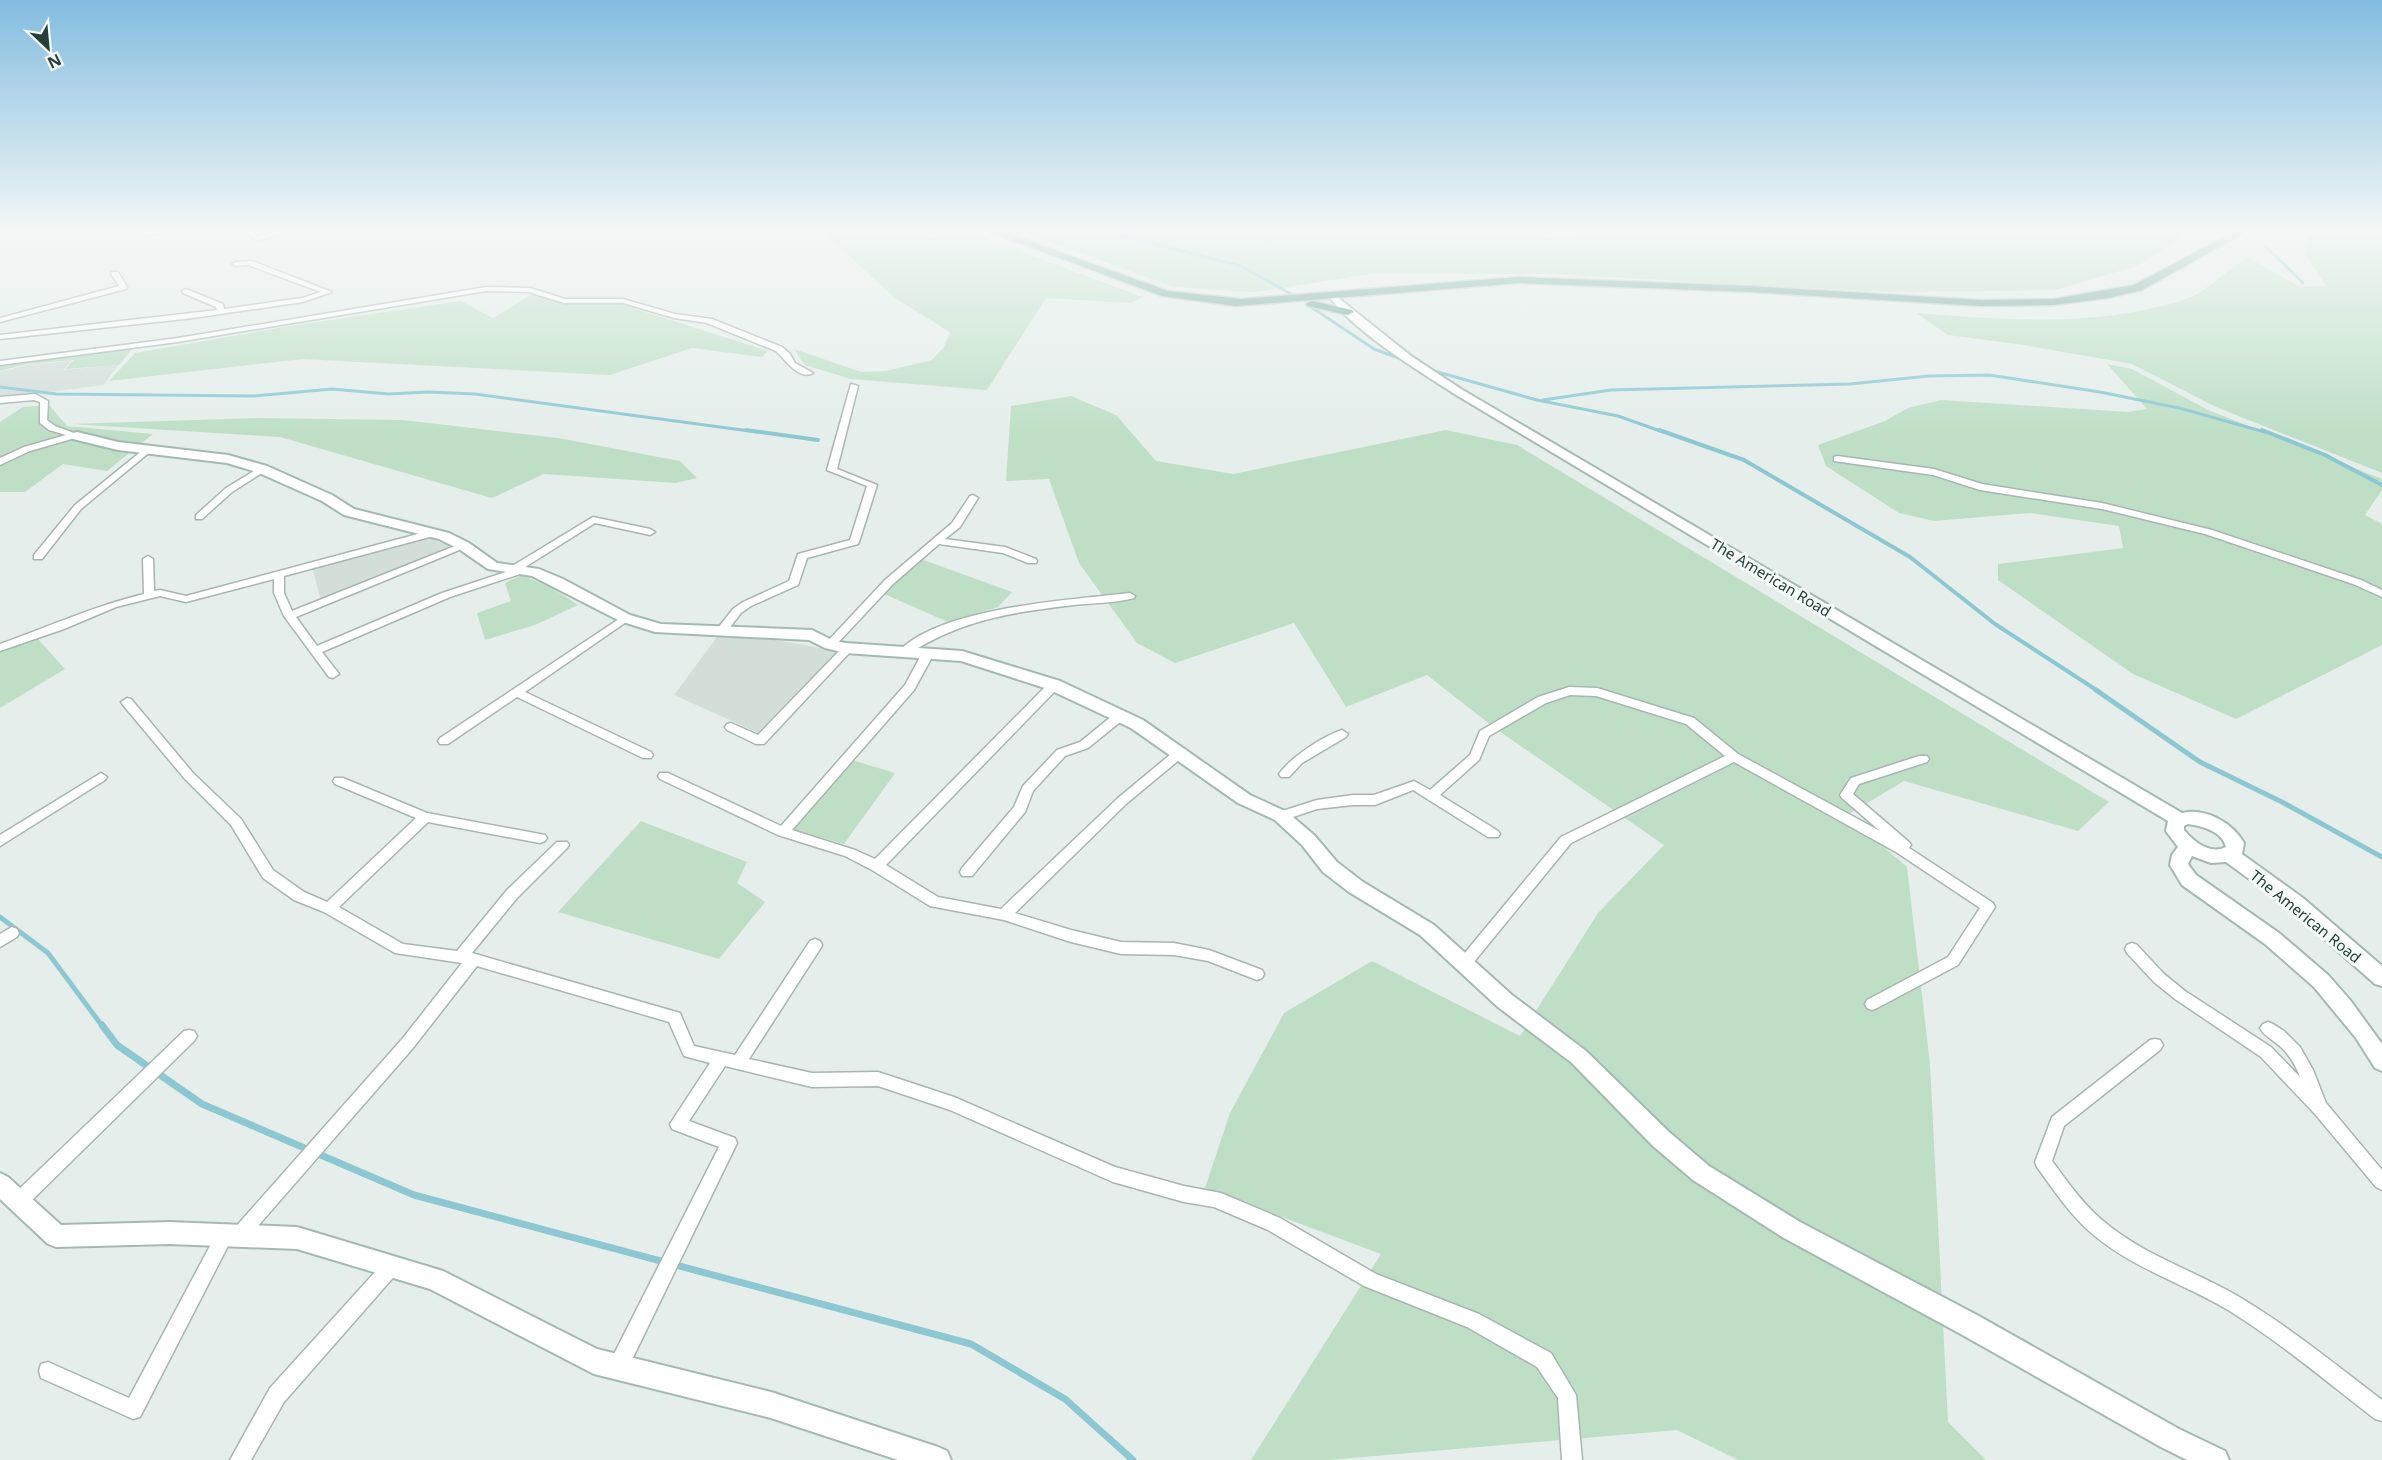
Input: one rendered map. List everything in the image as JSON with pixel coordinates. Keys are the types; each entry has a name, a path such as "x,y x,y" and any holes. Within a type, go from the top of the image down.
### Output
{"main road":[{"path":"1206,299 1236,303 1320,299"},
{"path":"1236,303 1303,299"},
{"path":"1292,302 1352,311 1368,299"},
{"path":"1917,299 1981,303 2054,302 2076,299"}],"street":[{"path":"0,320 78,299"},
{"path":"204,299 220,306 221,312"},
{"path":"0,337 221,312 306,299"},
{"path":"0,363 178,340 425,299"},
{"path":"558,299 623,301 674,316 709,321 779,349 788,356 792,365 809,374"},
{"name":"The American Road","path":"1342,299 1352,311 1407,357 1457,391 2180,820"},
{"path":"720,633 737,611 747,604 794,583 802,556 854,542 872,485 832,470 854,386"},
{"path":"0,400 35,397 44,401 43,421 52,428 76,436 118,446 228,459 262,469 327,498 349,512 433,533 465,546 493,566 534,572 558,582 625,618 660,629 812,635 839,646 962,656 1054,685 1121,715 1181,752 1244,799 1281,816 1308,840 1330,867 1356,887 1427,930 1534,1025 1579,1057 1661,1139 1701,1173 1792,1230 1968,1324 2170,1438 2216,1460"},
{"path":"0,462 23,450 76,436"},
{"path":"38,557 78,507 148,449"},
{"path":"1837,459 1934,472 1980,487 2102,506 2208,532 2356,582 2382,594"},
{"path":"199,517 229,490 262,469"},
{"path":"731,727 760,741 889,582 956,525 973,498"},
{"path":"315,651 446,595 516,571 593,520 650,532"},
{"path":"0,648 60,627 112,604 160,593 186,599 433,533"},
{"path":"936,541 1005,550 1032,561"},
{"path":"289,616 465,546"},
{"path":"148,560 149,596"},
{"path":"279,576 279,593 289,616 333,674"},
{"path":"903,653 918,640 959,623 998,613 1130,596"},
{"path":"444,741 625,618"},
{"path":"783,832 910,687 925,658 924,654"},
{"path":"877,866 1054,685"},
{"path":"1431,796 1475,757 1484,734 1542,700 1569,691 1598,693 1690,721 1734,757 1910,855 1988,907 1953,961 1872,1004"},
{"path":"516,692 647,755"},
{"path":"127,702 189,776 236,822 268,873 299,896 329,908 400,949 467,958 675,1017 689,1051 812,1080 878,1078 954,1104 1113,1174 1184,1194 1215,1199 1274,1224 1370,1280 1473,1320 1544,1360 1567,1395 1572,1460"},
{"path":"968,872 1020,809 1027,789 1061,753 1084,745 1121,715"},
{"path":"1286,774 1298,760 1342,734"},
{"path":"1004,915 1122,801 1181,752"},
{"path":"1464,964 1566,840 1734,757"},
{"path":"1910,855 1913,853 1846,795 1855,781 1923,759"},
{"path":"664,776 783,832 850,853 877,866 935,902 1004,915 1071,936 1121,948 1174,949 1209,956 1257,974"},
{"path":"0,841 101,777"},
{"path":"339,781 425,817 540,838"},
{"path":"1281,816 1317,805 1353,800 1375,800 1414,785 1493,834"},
{"path":"329,908 425,817"},
{"path":"2199,819 2222,829 2235,843 2235,850 2230,855 2211,856 2190,847 2179,838 2175,831 2175,824 2180,820 2199,819"},
{"path":"48,1371 133,1410 231,1235 408,1043 512,894 562,845"},
{"path":"2190,847 2181,855 2179,865 2189,880 2286,947 2330,989 2365,1032 2382,1062"},
{"name":"The American Road","path":"2230,855 2296,903 2382,978"},
{"path":"738,1063 815,945"},
{"path":"2133,949 2159,978 2180,995 2266,1052 2321,1110 2382,1182"},
{"path":"2268,1028 2283,1037 2301,1057 2321,1110"},
{"path":"19,1201 189,1036"},
{"path":"2155,1045 2058,1122 2043,1162 2073,1201 2104,1233 2148,1260 2235,1304 2382,1412"},
{"path":"618,1367 729,1143 678,1124 721,1059"},
{"path":"0,1184 56,1236 170,1233 297,1238 434,1279 594,1361 771,1405 938,1460"},
{"path":"240,1460 278,1395 392,1266"}],"shaded area":[{"path":"71,361 63,370 118,365 104,385 0,398 0,372 27,365"},
{"path":"424,537 454,547 321,600 312,568"},
{"path":"717,637 765,638 838,651 761,734 674,695"}],"green space":[{"path":"524,299 572,299 620,304 768,351 762,357 692,348 610,375 302,359 109,381 135,353 290,326 461,301 493,318"},
{"path":"897,299 1045,299 987,390 851,379 805,365 794,349 861,372 886,371 932,360 944,347 950,332"},
{"path":"1065,299 1138,299 1131,303"},
{"path":"2185,299 2382,299 2382,473 2216,407 2132,364 2024,345 1948,335 1916,313 1984,318 2054,319 2088,318 2156,308"},
{"path":"134,347 119,365 65,369 74,360 27,364 0,371 0,365"},
{"path":"2107,364 2132,369 2208,410 2382,479 2382,490 2365,515 2382,524 2382,645 2236,719 2133,674 1998,580 1998,564 2123,548 2119,526 2030,513 1934,521 1899,513 1826,466 1818,445 1885,421 1908,408 1941,400 2127,412 2147,409"},
{"path":"1071,396 1116,415 1156,461 1233,474 1446,430 1517,445 2109,802 2078,831 1904,781 1847,815 1907,867 1930,1064 1948,1422 1986,1460 1738,1460 1677,1430 1328,1460 1251,1460 1381,1254 1205,1188 1230,1113 1284,1013 1372,961 1520,1036 1598,913 1664,845 1496,729 1427,675 1346,707 1294,623 1175,663 1137,643 1079,563 1049,479 1006,481 1011,406"},
{"path":"49,405 67,426 153,434 107,471 63,464 25,492 0,492 0,422 23,407"},
{"path":"258,418 403,420 558,438 680,461 697,478 676,483 544,474 492,498 280,437 71,424"},
{"path":"921,559 1012,592 998,607 948,622 884,594"},
{"path":"522,575 552,588 578,605 535,625 485,640 477,613 511,601 505,583"},
{"path":"37,638 65,669 0,708 0,652"},
{"path":"852,760 895,773 844,844 792,829"},
{"path":"641,821 747,862 737,883 765,902 719,959 558,912"}],"waterway":[{"path":"1308,305 1374,349 1401,359"},
{"path":"1434,371 1537,400 1618,416 1663,432"},
{"path":"1543,400 1611,390 1850,384 1929,376 1989,375 2100,392 2179,408 2265,432"},
{"path":"0,387 56,394 254,396 332,389 389,394 428,392 475,394 757,432"},
{"path":"746,430 818,440"},
{"path":"1659,430 1744,460 1910,557 1995,624 2098,691"},
{"path":"2262,430 2325,455 2382,485"},
{"path":"2096,690 2200,762 2282,802 2382,857"},
{"path":"0,917 48,953 103,1027"},
{"path":"102,1025 117,1045 202,1104 414,1195 971,1344 1065,1399 1133,1460"}]}
